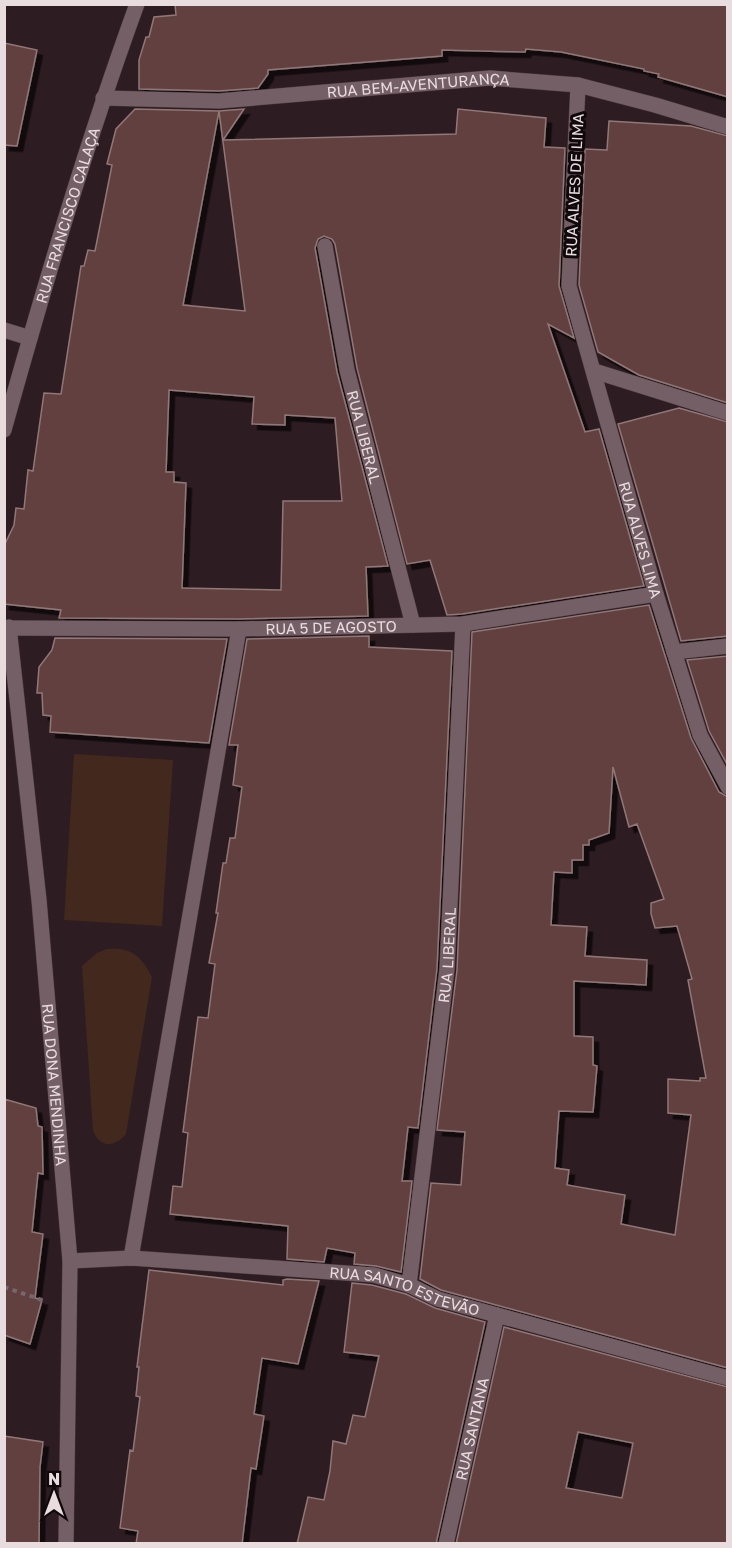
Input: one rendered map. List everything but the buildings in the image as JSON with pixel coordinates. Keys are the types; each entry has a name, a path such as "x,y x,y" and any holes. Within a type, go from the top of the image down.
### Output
{"street":[{"name":"RUA FRANCISCO CALAÇA","path":"4,430 103,98 137,4"},
{"name":"RUA BEM-AVENTURANÇA","path":"103,98 219,101 490,78 578,85 655,105 728,128"},
{"name":"RUA ALVES DE LIMA","path":"569,285 578,85"},
{"name":"RUA LIBERAL","path":"325,246 348,370 413,626"},
{"name":"RUA ALVES LIMA","path":"569,285 656,594 699,735 728,788"},
{"path":"4,330 30,338"},
{"path":"594,371 728,413"},
{"name":"RUA 5 DE AGOSTO","path":"7,628 238,629 463,624 656,594"},
{"name":"RUA LIBERAL","path":"409,1284 447,969 463,624"},
{"name":"RUA DONA MENDINHA","path":"7,628 39,900 70,1261 66,1544"},
{"path":"131,1258 238,629"},
{"path":"674,652 728,646"},
{"name":"RUA SANTO ESTEVÃO","path":"70,1261 131,1258 374,1275 409,1284 438,1299 728,1378"},
{"name":"RUA SANTANA","path":"446,1544 497,1315"}],"path":[{"path":"4,1287 68,1309"}],"shaded area":[{"path":"74,754 173,760 162,926 64,920"},
{"path":"107,949 129,951 135,954 144,963 152,977 126,1134 113,1144 100,1141 93,1131 82,966 97,953"}]}
